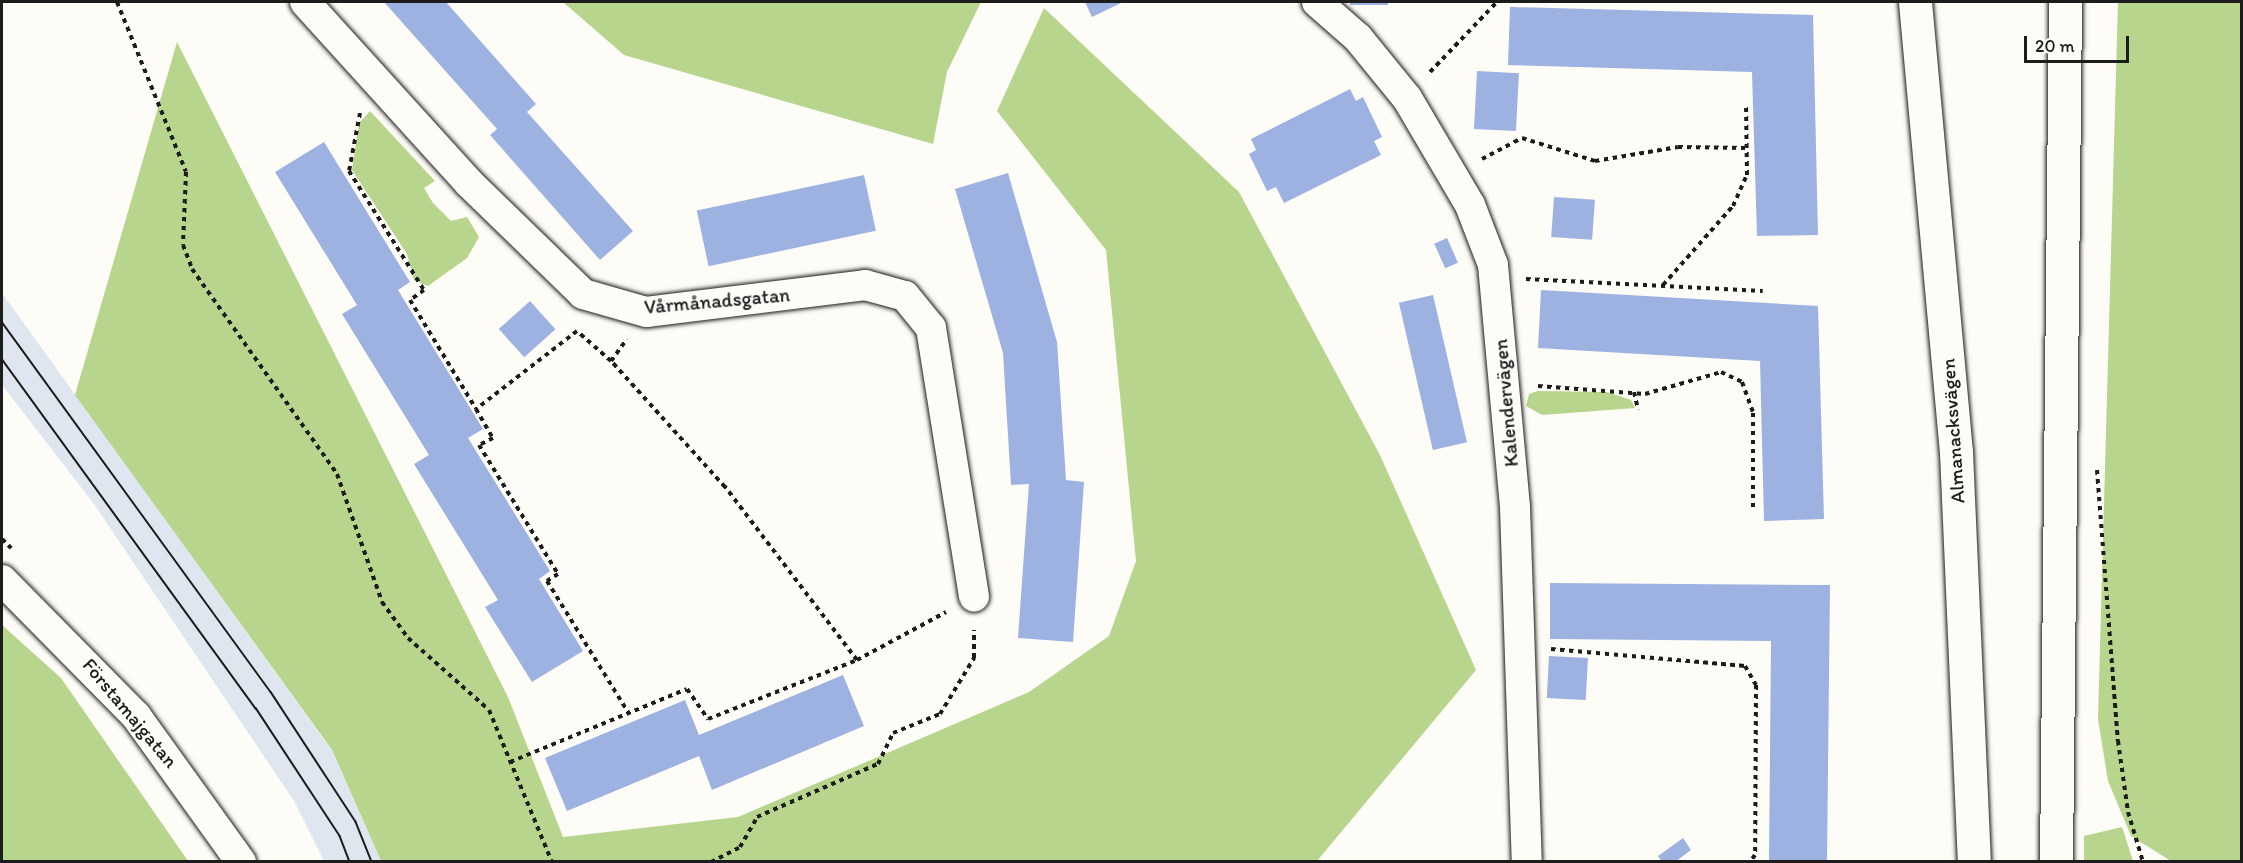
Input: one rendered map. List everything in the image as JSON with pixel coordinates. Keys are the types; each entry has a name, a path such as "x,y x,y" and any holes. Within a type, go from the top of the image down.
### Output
{"main road":[{"name":"Almanacksvägen","path":"1915,2 1956,452 1974,861"},
{"path":"2056,861 2065,2"}],"street":[{"name":"Vårmånadsgatan","path":"305,2 541,259 584,294 646,312 865,285 904,296 930,328 974,597"},
{"name":"Kalendervägen","path":"1317,2 1396,81 1454,175 1494,265 1515,507 1527,861"},
{"name":"Förstamajgatan","path":"2,580 136,716 241,861"}],"path":[{"path":"117,2 186,172 183,245 192,269 337,474 382,602 408,638 489,710 552,861"},
{"path":"1428,74 1497,2"},
{"path":"369,72 349,171 424,290 410,300 493,438 479,445 558,574 547,581 628,712"},
{"path":"1663,285 1733,206 1747,175 1746,103"},
{"path":"1454,175 1522,138 1595,161 1678,147 1747,148"},
{"path":"1495,280 1663,285 1763,291"},
{"path":"611,361 646,312"},
{"path":"476,409 577,331 611,361 725,486 857,660"},
{"path":"1504,385 1634,392 1676,389 1721,372 1742,382 1753,412 1753,508"},
{"path":"1634,392 1638,410"},
{"path":"2096,463 2118,741 2143,861"},
{"path":"510,762 687,688 708,719 857,660 974,597 974,658 940,714 893,733 878,764 758,817 740,847 711,861"},
{"path":"1518,646 1726,660 1745,666 1756,685 1755,855 1750,861"}],"shaded area":[{"path":"2,293 332,751 381,861 324,861 294,801 94,504 2,385"}],"green space":[{"path":"563,2 981,2 947,72 933,144 624,55"},
{"path":"2118,2 2241,2 2241,861 2171,861 2131,836 2108,781 2098,719"},
{"path":"1044,8 1239,192 1380,455 1476,670 1317,861 381,861 332,750 75,395 177,42 508,697 563,837 738,817 1029,692 1109,636 1136,561 1106,250 997,111"},
{"path":"370,111 435,181 424,188 433,203 451,221 467,217 479,237 467,258 428,286 414,280 407,254 352,170 359,123"},
{"path":"1538,391 1607,392 1631,400 1635,408 1542,415 1526,406 1529,394"},
{"path":"2,625 61,678 188,861 2,861"},
{"path":"2122,827 2133,861 2084,861 2084,836"}],"building":[{"path":"384,2 446,2 536,104 527,112 633,231 600,260 490,135 497,129"},
{"path":"1085,2 1123,2 1092,17"},
{"path":"1350,2 1388,2 1388,5 1350,5"},
{"path":"1510,7 1813,15 1818,235 1757,236 1752,72 1508,65"},
{"path":"1477,71 1519,73 1516,131 1474,129"},
{"path":"1350,89 1356,101 1363,97 1382,137 1374,141 1381,155 1284,203 1276,187 1267,191 1249,154 1256,150 1251,139"},
{"path":"324,142 410,282 398,290 483,429 468,438 550,571 539,579 583,651 532,682 485,607 498,600 414,464 429,455 342,314 357,305 275,172"},
{"path":"1008,173 1057,342 1066,480 1084,482 1073,642 1018,638 1029,484 1011,485 1003,353 955,189"},
{"path":"864,175 876,231 709,266 697,211"},
{"path":"1554,197 1595,200 1592,240 1551,237"},
{"path":"1447,238 1458,263 1445,268 1434,244"},
{"path":"1541,290 1818,306 1824,519 1764,521 1760,361 1538,348"},
{"path":"1433,295 1467,442 1433,450 1399,303"},
{"path":"530,301 555,329 524,357 499,329"},
{"path":"1550,583 1830,585 1827,862 1769,862 1771,641 1550,639"},
{"path":"1549,656 1588,658 1586,700 1547,698"},
{"path":"843,675 864,726 712,790 699,756 567,811 545,758 685,700 699,735"},
{"path":"1683,838 1691,850 1675,862 1662,862 1658,856"}],"tram line":[{"path":"2,322 271,692 356,822 372,862"},
{"path":"2,359 256,708 340,836 350,862"}]}
